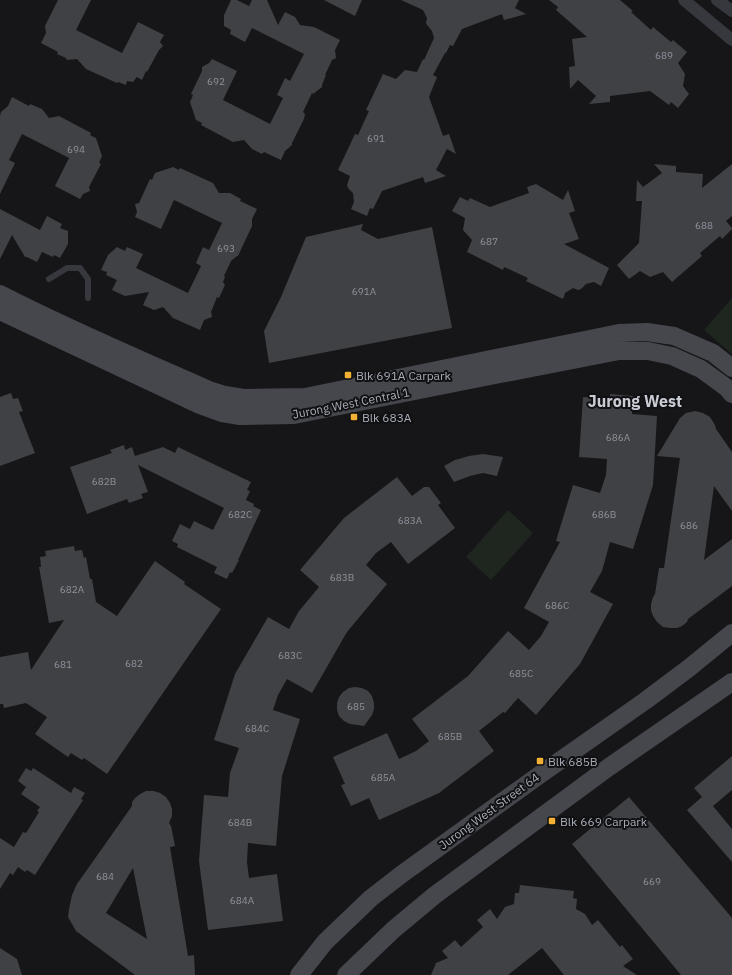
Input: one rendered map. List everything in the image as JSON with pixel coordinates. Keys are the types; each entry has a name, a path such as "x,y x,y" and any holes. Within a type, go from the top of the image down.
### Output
{"street":[{"path":"684,0 726,32 732,40"},
{"path":"717,0 732,11"},
{"name":"Jurong West Central 1","path":"0,294 73,330 209,390 225,395 243,398 305,397 619,334 647,332 674,336 713,353 732,368"},
{"name":"Jurong West Central 1","path":"0,311 200,405 222,413 240,416 294,415 619,351 648,351 672,356 701,368 727,388 732,394"},
{"name":"Jurong West Street 64","path":"298,975 330,937 371,898 544,771 645,701 732,633"},
{"path":"346,975 393,930 435,895 607,768 732,682"}],"lane":[{"path":"49,279 67,268 80,268 88,279 88,298"}],"shaded area":[{"path":"732,298 732,354 704,330"},
{"path":"508,510 533,533 491,580 466,557"}],"building":[{"path":"58,0 91,0 76,30 122,53 138,22 164,35 160,42 163,46 159,50 147,72 146,71 142,80 137,77 133,82 127,81 126,85 117,83 86,69 77,59 67,60 66,58 57,54 58,52 41,43 46,33 45,26"},
{"path":"231,0 237,0 249,6 252,0 267,0 278,25 285,12 295,17 300,25 314,27 340,40 335,50 336,58 332,60 325,75 322,87 313,94 312,93 303,112 305,114 304,119 292,145 285,151 281,160 264,152 262,154 252,149 244,140 233,142 201,125 202,123 196,120 190,102 193,95 191,94 202,71 202,67 209,63 212,59 237,71 223,100 270,124 283,98 277,95 285,78 290,81 304,54 252,28 245,42 230,34 231,30 224,26 224,15"},
{"path":"324,0 362,0 355,16"},
{"path":"401,0 519,0 515,8 526,14 504,20 502,14 462,29 453,46 450,45 433,75 437,77 429,97 443,136 449,134 456,154 447,149 436,170 446,176 425,183 423,177 382,191 373,209 370,208 367,216 351,209 354,202 353,193 347,185 350,176 338,170 355,134 358,135 369,111 366,110 383,74 396,79 405,70 417,72 434,38 432,31 426,23 427,18 423,10"},
{"path":"549,0 620,0 651,30 653,27 671,42 673,40 687,52 678,63 685,74 683,86 689,94 678,108 671,102 669,105 650,91 610,96 610,102 589,104 596,96 578,80 570,89 569,67 575,66 572,39 587,37 556,10 558,7"},
{"path":"12,97 29,106 30,104 42,109 49,118 59,116 91,133 90,135 96,138 102,156 99,163 101,164 89,187 90,191 83,194 80,199 55,186 69,158 22,134 9,160 15,163 0,194 0,116 1,112 8,106"},
{"path":"654,164 676,166 676,172 703,174 702,188 732,164 732,216 726,221 732,229 722,239 720,236 700,253 702,256 672,282 663,272 650,277 640,271 629,279 617,265 639,243 642,201 636,201 637,180 643,187 662,173"},
{"path":"173,167 179,170 180,168 213,183 219,193 230,193 241,199 240,201 257,209 252,219 252,227 238,256 231,261 224,276 223,282 225,285 219,298 217,297 211,312 212,317 204,320 200,330 173,318 163,307 154,310 143,305 149,292 125,296 112,290 117,280 106,275 107,272 101,270 108,255 117,247 125,251 127,247 143,254 136,268 188,293 201,266 196,263 203,247 209,250 222,223 174,200 161,229 135,217 137,212 135,204 139,203 150,179 152,180 155,173"},
{"path":"536,184 563,200 568,190 575,211 569,213 579,239 564,244 609,268 601,286 594,282 586,284 578,290 573,288 565,293 563,299 526,281 528,278 504,267 503,270 467,252 472,240 463,230 465,218 452,211 460,197 468,201 470,198 490,207 529,193 527,187"},
{"path":"0,209 40,230 47,216 62,224 60,228 68,231 68,244 60,258 54,255 53,257 42,252 37,262 25,257 12,235 0,259"},
{"path":"363,224 361,230 378,239 432,227 452,328 269,363 264,331 281,297 306,237"},
{"path":"11,393 13,399 18,398 23,411 19,412 35,453 0,466 0,397"},
{"path":"610,394 633,396 632,414 657,416 653,485 633,549 610,542 602,571 590,592 613,604 580,664 536,715 518,698 505,713 503,712 479,731 494,751 439,793 379,820 369,798 351,806 341,785 345,784 333,757 387,733 399,759 416,751 429,741 412,719 468,676 508,631 529,650 541,636 549,622 524,608 560,542 556,541 573,485 600,493 606,475 607,459 579,457 583,397 610,399"},
{"path":"695,411 710,417 716,429 732,452 732,511 714,486 704,560 732,539 732,586 688,619 682,626 670,628 663,627 657,622 651,610 651,604 655,594 659,568 664,568 680,458 657,456 680,418 686,413"},
{"path":"124,445 125,450 132,447 135,456 163,447 175,453 178,447 251,482 247,490 250,491 246,500 261,510 239,560 232,573 230,572 227,579 214,573 217,567 177,547 178,544 172,541 180,524 190,529 194,521 213,530 224,508 138,465 148,492 141,494 143,498 129,503 127,499 87,514 70,467 112,453 110,450"},
{"path":"483,454 503,457 497,476 483,473 454,482 444,466 455,460"},
{"path":"397,477 412,496 424,487 429,487 441,503 438,505 455,528 408,564 391,542 376,553 366,565 387,584 347,632 312,693 287,679 278,695 273,710 300,719 282,776 276,846 248,843 247,862 249,878 277,874 283,921 208,930 199,861 204,795 228,797 230,773 239,748 214,740 235,674 268,617 289,629 299,611 319,587 300,570 344,518"},
{"path":"74,546 75,551 82,550 84,558 86,557 96,602 117,616 155,561 185,582 184,584 221,609 107,774 84,758 82,760 71,753 68,757 35,734 47,717 26,703 4,708 3,704 0,704 0,657 28,652 31,670 64,620 49,623 39,567 41,567 40,557 46,556 45,551"},
{"path":"355,687 368,691 372,696 374,703 372,715 364,726 350,724 344,721 339,716 337,710 339,697 349,688"},
{"path":"732,756 732,790 713,806 732,829 732,862 687,810 702,797 694,788"},
{"path":"26,768 31,771 33,768 71,793 74,787 85,793 81,799 83,800 35,875 27,870 25,872 18,867 13,875 10,873 0,889 0,838 14,847 23,832 26,833 39,812 37,811 40,807 21,794 26,787 18,781"},
{"path":"146,791 160,793 166,797 172,809 172,816 169,823 175,846 170,847 188,956 194,955 195,975 135,975 76,931 68,917 72,895 77,884 132,806 132,802 140,794","holes":["133,868 147,939 106,913"]},
{"path":"629,797 732,918 732,975 681,975 572,844"},
{"path":"520,885 574,891 573,898 577,899 576,909 585,914 592,925 598,920 620,947 622,945 633,959 623,966 637,975 564,975 542,948 508,975 431,975 436,963 448,958 442,951 455,940 461,947 483,927 477,920 490,909 497,919 505,907 514,904 515,893 519,893"},
{"path":"0,948 17,959 22,975 0,975"}],"place":[{"name":"Blk 691A Carpark","path":"348,375"},
{"name":"Blk 683A","path":"354,417"},
{"name":"Blk 685B","path":"540,761"},
{"name":"Blk 669 Carpark","path":"552,821"}],"district":[{"name":"Jurong West","path":"635,401"}]}
